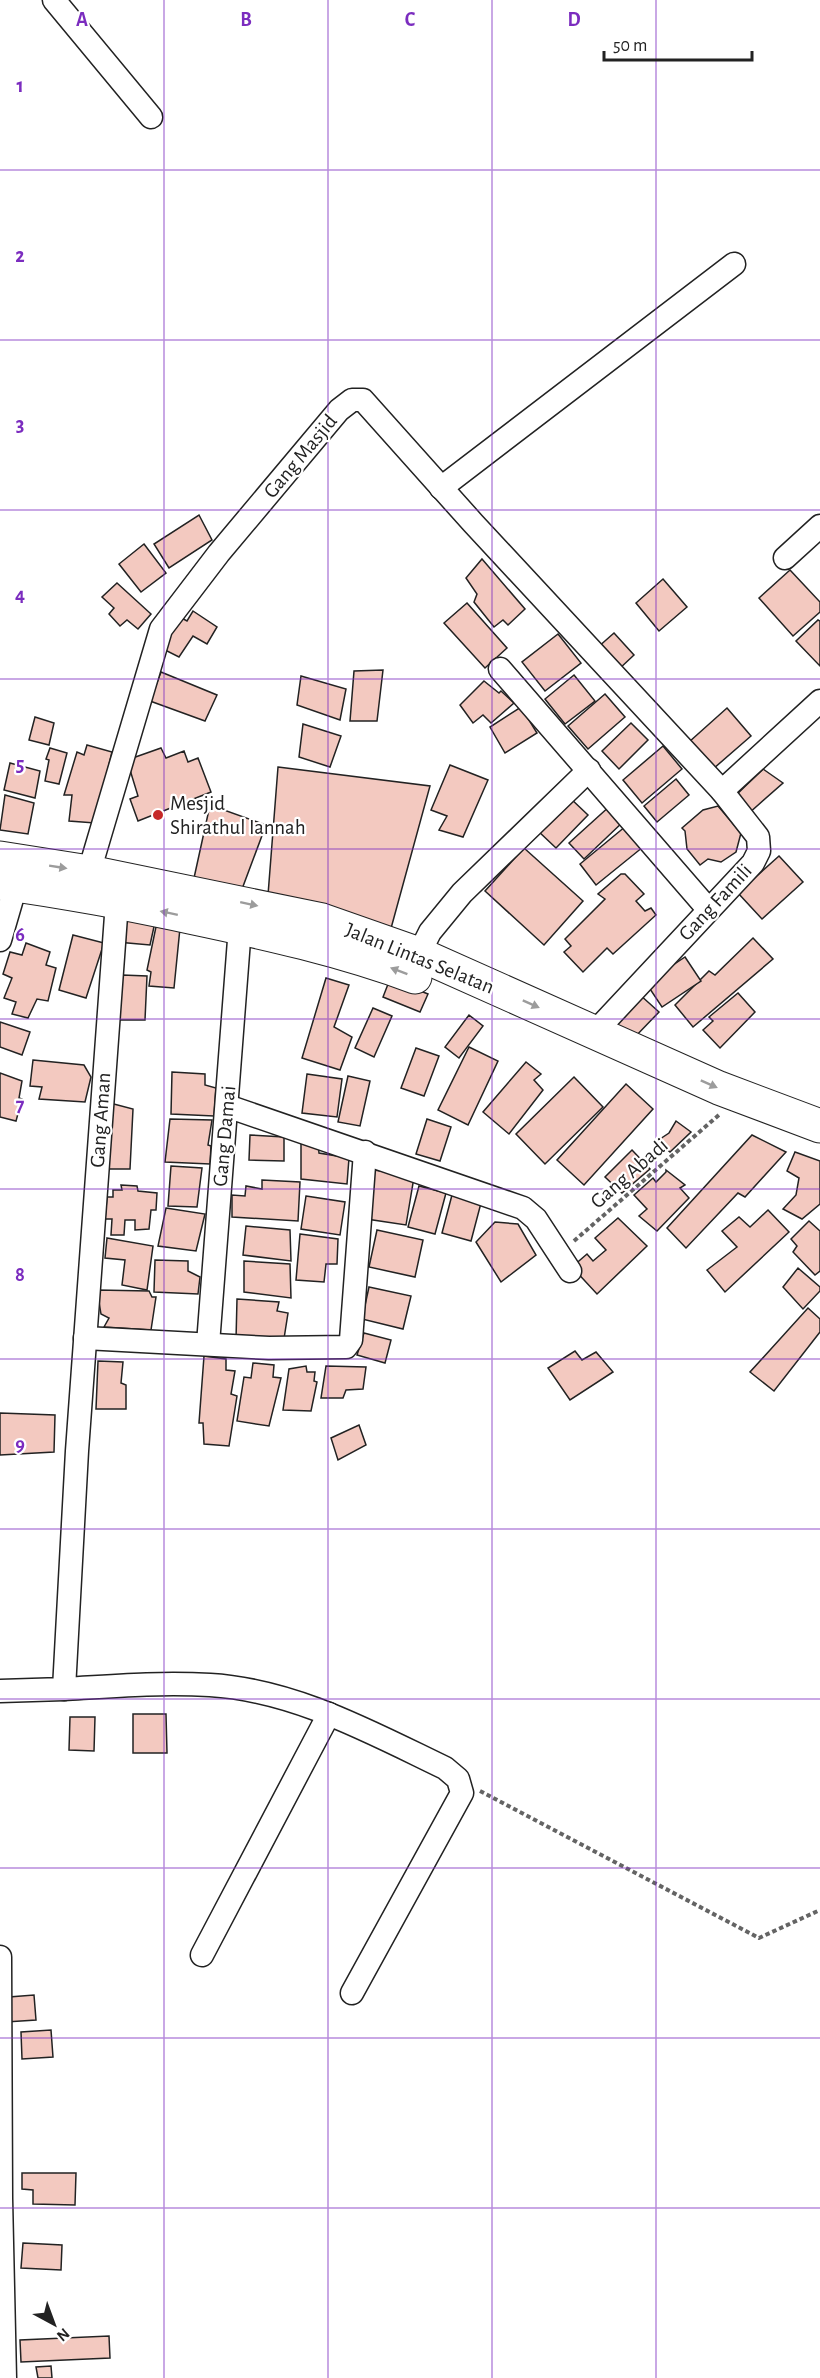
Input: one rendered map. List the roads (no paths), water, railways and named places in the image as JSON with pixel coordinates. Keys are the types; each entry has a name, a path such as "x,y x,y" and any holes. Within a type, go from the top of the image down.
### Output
{"highway":[{"name":"Jalan Lintas Selatan","path":"5,875 89,872 321,920 419,954 719,1088 814,1136"},
{"name":"Jalan Lintas Selatan","path":"5,875 321,946 417,978 720,1113 814,1136"}],"street":[{"path":"54,0 151,117"},
{"path":"441,488 734,264"},
{"name":"Gang Masjid","path":"89,872 161,629 219,553 339,410 352,400 363,400 441,488 625,685"},
{"path":"785,558 819,528"},
{"path":"500,669 708,909"},
{"name":"Gang Famili","path":"595,1032 753,863 759,851 758,837 722,791 625,685"},
{"path":"722,791 820,701"},
{"path":"419,954 430,932 462,893 589,770"},
{"path":"0,940 5,875"},
{"name":"Gang Aman","path":"64,1689 70,1559 117,902"},
{"name":"Gang Damai","path":"208,1344 240,927"},
{"path":"227,1106 523,1208 536,1219 564,1263"},
{"path":"85,1338 269,1348 346,1347 349,1344 364,1152"},
{"path":"0,1691 166,1683 212,1685 282,1697 346,1720 445,1768 458,1779 462,1793 352,1993"},
{"path":"202,1954 329,1714"},
{"path":"0,1957 2,2287 5,2378"}],"place":[{"name":"Mesjid Shirathul Iannah","path":"158,815"}]}
